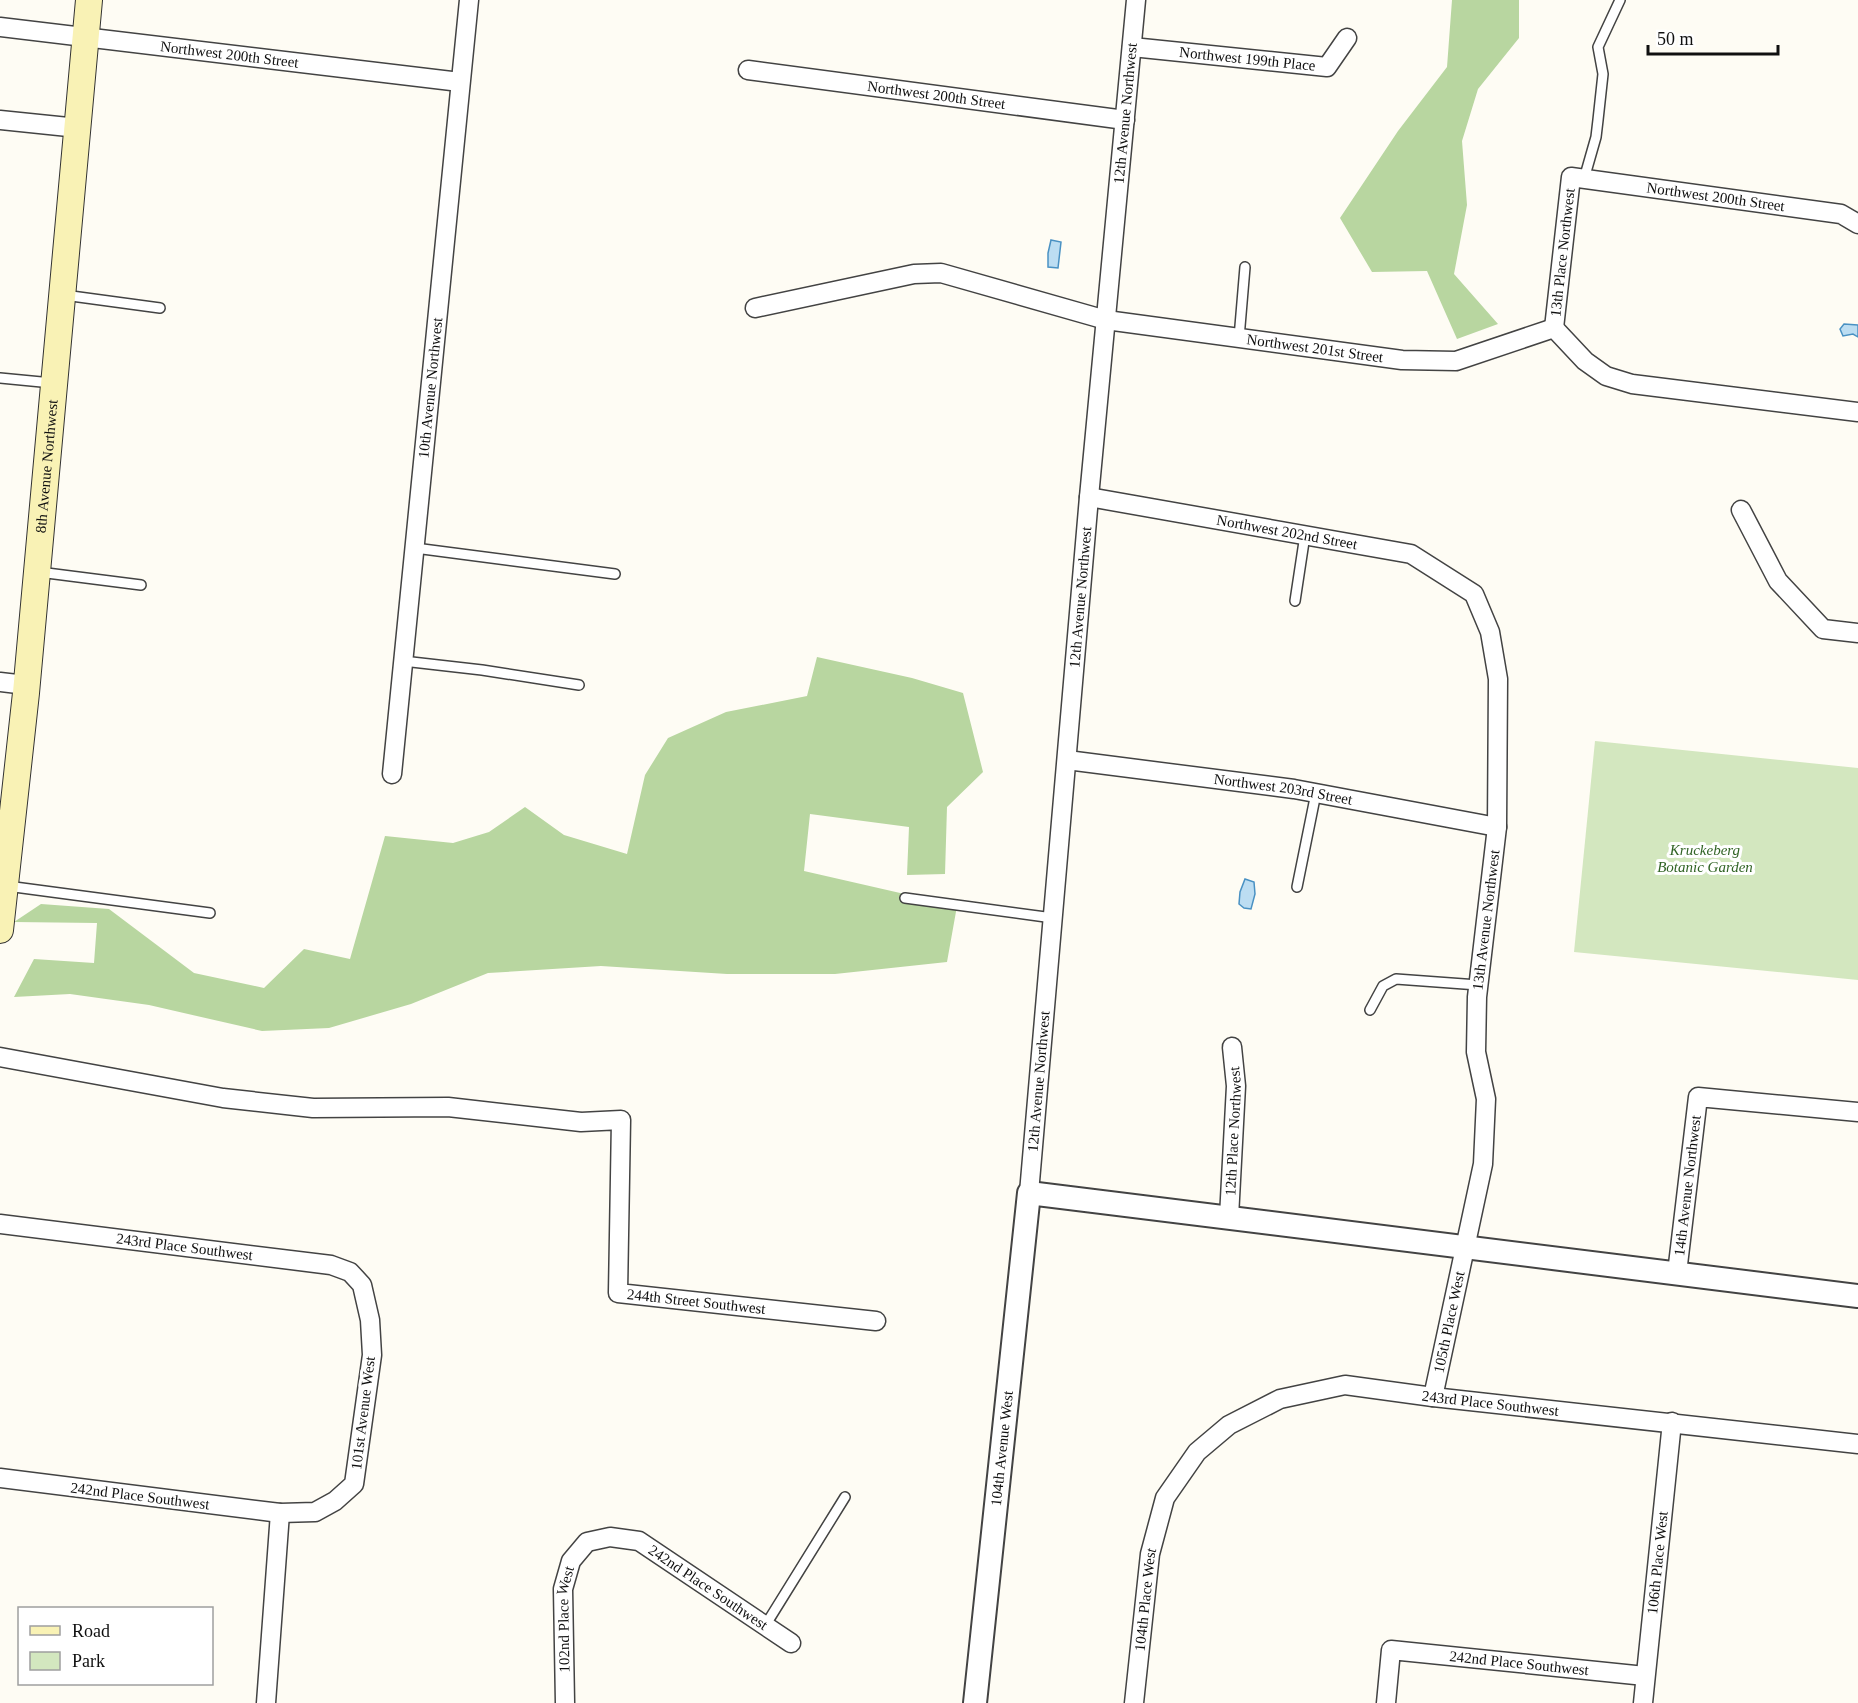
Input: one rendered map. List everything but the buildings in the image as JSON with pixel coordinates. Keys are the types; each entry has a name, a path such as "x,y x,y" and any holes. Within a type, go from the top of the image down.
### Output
{"main road":[{"name":"8th Avenue Northwest","path":"0,930 37,572 89,0"}],"street":[{"name":"10th Avenue Northwest","path":"392,774 469,0"},
{"name":"12th Avenue Northwest","path":"1029,1193 1089,497 1136,0"},
{"name":"Northwest 200th Street","path":"0,27 460,82"},
{"name":"Northwest 199th Place","path":"1132,47 1327,67 1347,38"},
{"name":"Northwest 200th Street","path":"748,70 1125,120"},
{"path":"0,120 78,128"},
{"name":"Northwest 200th Street","path":"1578,178 1841,214 1858,224"},
{"name":"13th Place Northwest","path":"1554,328 1578,178"},
{"name":"Northwest 201st Street","path":"755,308 914,274 941,273 1106,320 1402,360 1456,361 1554,328"},
{"path":"1554,328 1585,361 1606,376 1632,384 1858,412"},
{"name":"Northwest 202nd Street","path":"1089,497 1411,554 1474,594"},
{"path":"1741,510 1778,581 1823,629 1858,633"},
{"name":"13th Avenue Northwest","path":"1464,1247 1483,1164 1486,1099 1476,1052 1478,985 1497,827 1498,679 1490,632 1474,594"},
{"path":"0,682 26,685"},
{"name":"Northwest 203rd Street","path":"1067,760 1316,793 1497,827"},
{"name":"12th Place Northwest","path":"1229,1216 1236,1086 1232,1047"},
{"name":"244th Street Southwest","path":"0,1057 223,1098 313,1108 448,1107 581,1122 621,1120 618,1293 876,1321"},
{"name":"14th Avenue Northwest","path":"1677,1273 1698,1097 1858,1112"},
{"path":"1029,1193 1229,1216 1858,1296"},
{"name":"104th Avenue West","path":"975,1703 1029,1193"},
{"name":"243rd Place Southwest","path":"0,1224 331,1265 351,1272 362,1285"},
{"name":"105th Place West","path":"1433,1397 1464,1247"},
{"name":"101st Avenue West","path":"280,1513 315,1512 335,1501 354,1484 372,1355 370,1320 362,1285"},
{"name":"243rd Place Southwest","path":"1165,1498 1197,1452 1229,1425 1280,1399 1346,1385 1433,1397 1858,1444"},
{"name":"106th Place West","path":"1643,1703 1672,1422"},
{"name":"242nd Place Southwest","path":"0,1478 280,1513"},
{"name":"104th Place West","path":"1134,1703 1150,1554 1165,1498"},
{"path":"266,1703 280,1513"},
{"name":"242nd Place Southwest","path":"587,1542 610,1537 639,1541 791,1643"},
{"name":"102nd Place West","path":"565,1703 563,1589 571,1561 587,1542"},
{"name":"242nd Place Southwest","path":"1386,1703 1391,1650 1646,1676"}],"lane":[{"path":"1578,178 1592,153 1598,120 1603,74 1598,47 1620,0"},
{"path":"1239,338 1245,267"},
{"path":"62,294 160,308"},
{"path":"0,378 54,383"},
{"path":"1295,601 1305,535"},
{"path":"415,548 615,574"},
{"path":"37,572 141,585"},
{"path":"403,661 579,685"},
{"path":"1297,887 1316,793"},
{"path":"4,886 210,913"},
{"path":"905,898 1053,918"},
{"path":"1370,1010 1383,986 1396,978 1478,985"},
{"path":"765,1626 845,1497"}],"green space":[{"path":"1452,0 1519,0 1519,38 1478,89 1462,141 1467,205 1454,274 1498,324 1457,339 1427,271 1372,272 1340,218 1398,131 1447,67"},
{"path":"817,657 912,678 963,693 983,772 947,807 945,874 907,875 909,827 810,814 804,871 957,906 947,962 835,974 727,974 601,966 488,973 411,1004 329,1028 262,1031 149,1005 70,994 14,997 34,959 94,963 97,923 14,922 41,904 109,909 194,973 264,988 304,949 350,959 385,836 453,843 489,832 525,807 564,835 627,854 645,775 668,738 726,712 807,696"},
{"name":"Kruckeberg Botanic Garden","path":"1595,741 1858,768 1858,980 1574,952"}],"water":[{"path":"1051,240 1061,242 1058,268 1048,267"},
{"path":"1844,324 1858,325 1858,337 1853,334 1843,336 1840,329"},
{"path":"1245,879 1254,882 1255,894 1251,909 1239,904 1240,892"}]}
